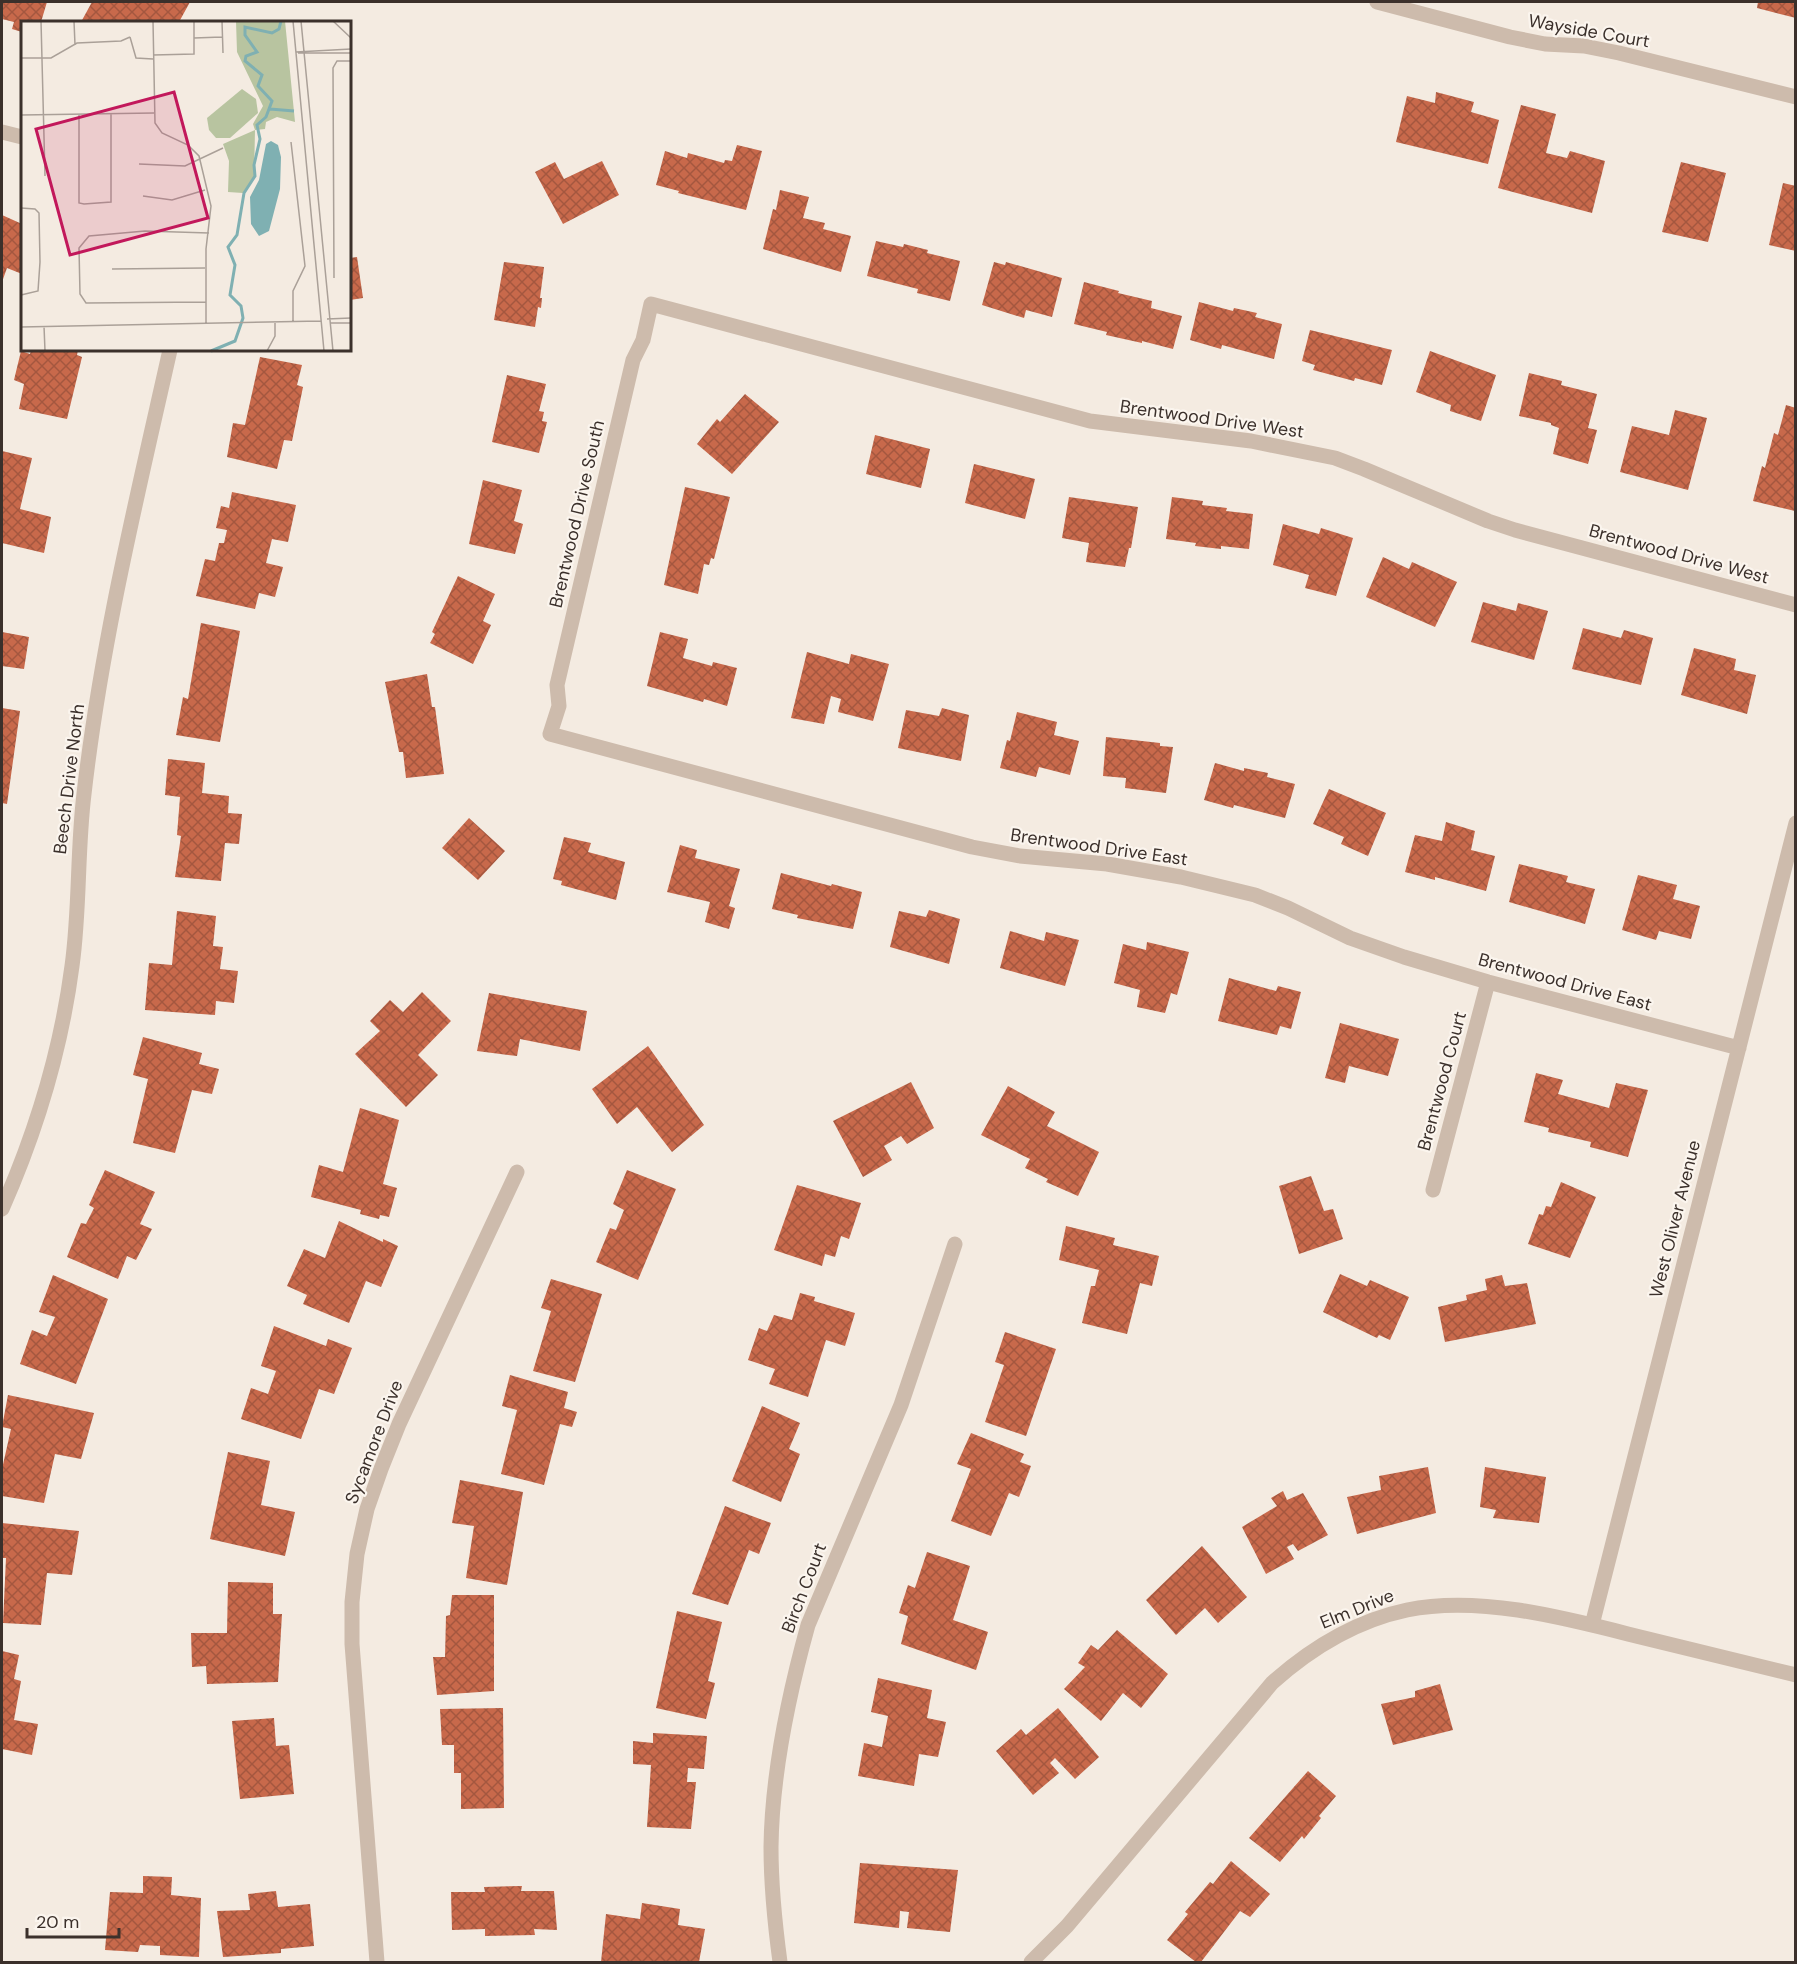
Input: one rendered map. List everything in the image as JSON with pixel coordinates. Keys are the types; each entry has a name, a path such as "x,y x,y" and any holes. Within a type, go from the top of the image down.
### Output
{"street":[{"name":"Wayside Court","path":"1377,2 1510,37 1545,44 1584,46 1619,53 1796,97"},
{"path":"2,132 21,137"},
{"name":"Brentwood Drive West","path":"651,304 1090,422 1231,438 1335,458 1515,530 1796,605"},
{"name":"Brentwood Drive South","path":"550,734 558,706 557,685 633,360 643,340 651,304"},
{"name":"Beech Drive North","path":"2,1209 22,1162 42,1101 62,1022 72,965 84,795 109,628 170,351"},
{"name":"Brentwood Drive East","path":"550,734 972,847 1020,856 1139,869 1255,895 1350,938 1404,957 1488,982 1738,1048"},
{"name":"West Oliver Avenue","path":"1592,1625 1796,823"},
{"name":"Brentwood Court","path":"1432,1191 1488,982"},
{"name":"Sycamore Drive","path":"377,1962 352,1644 352,1602 357,1554 367,1509 399,1424 517,1172"},
{"name":"Birch Court","path":"780,1962 774,1921 771,1848 776,1777 798,1660 808,1625 901,1405 955,1244"},
{"name":"Elm Drive","path":"1031,1962 1066,1926 1272,1683 1318,1646 1348,1630 1379,1618 1407,1610 1443,1605 1493,1606 1592,1625 1796,1676"}],"building":[{"path":"2,2 47,2 41,21 21,21 21,32 12,29 14,22 2,19"},
{"path":"92,2 190,2 180,21 82,21"},
{"path":"1758,2 1796,2 1796,18 1757,8"},
{"path":"1436,92 1474,102 1471,112 1499,120 1488,164 1396,142 1407,96 1435,103"},
{"path":"1521,105 1556,114 1546,153 1567,158 1570,151 1605,161 1592,213 1498,188"},
{"path":"737,145 762,151 746,210 678,193 679,191 656,185 665,151 687,158 688,153 724,163 725,160 732,161"},
{"path":"602,161 619,195 563,224 535,172 555,162 564,179"},
{"path":"1681,162 1726,173 1708,242 1662,232"},
{"path":"1783,183 1796,186 1796,251 1769,245"},
{"path":"780,190 809,197 803,218 825,223 823,229 851,236 841,272 763,249"},
{"path":"2,215 21,224 21,274 7,268 2,282"},
{"path":"876,241 903,247 904,244 928,250 927,253 960,261 950,301 917,293 918,289 867,276"},
{"path":"357,257 363,298 351,300 351,258"},
{"path":"504,262 544,267 541,308 538,307 535,327 494,320"},
{"path":"994,262 1005,265 1006,262 1062,278 1052,317 1026,310 1024,318 982,305"},
{"path":"1084,282 1152,301 1151,308 1182,316 1173,349 1106,335 1107,332 1074,324"},
{"path":"1199,302 1233,311 1234,308 1257,313 1255,317 1282,324 1274,359 1222,345 1221,349 1190,340"},
{"path":"1310,330 1392,350 1382,385 1355,378 1354,381 1313,370 1315,365 1302,361"},
{"path":"21,351 30,354 31,351 78,351 77,355 82,357 67,419 19,409 24,384 14,380"},
{"path":"1430,351 1496,375 1481,421 1450,411 1451,405 1416,392"},
{"path":"260,357 302,365 297,385 303,387 292,441 284,440 277,469 227,457 233,423 245,425"},
{"path":"1529,373 1562,381 1561,385 1597,394 1588,428 1597,430 1588,464 1553,454 1559,428 1551,423 1519,416"},
{"path":"507,375 546,384 539,411 544,412 542,421 547,422 539,453 492,442"},
{"path":"745,394 779,422 732,474 697,444 717,419 720,422"},
{"path":"1786,405 1796,408 1795,511 1753,501 1762,466 1765,468 1774,433 1778,435"},
{"path":"1675,410 1707,418 1688,490 1620,472 1632,426 1669,435"},
{"path":"875,435 930,449 921,488 866,474"},
{"path":"2,451 32,458 20,509 51,517 44,553 2,543"},
{"path":"974,464 1035,479 1025,519 965,503"},
{"path":"483,480 522,490 514,521 523,524 515,554 469,544"},
{"path":"685,487 730,497 714,559 711,558 709,565 704,564 698,594 664,585"},
{"path":"232,492 296,505 288,542 272,539 266,563 283,567 275,597 259,593 255,609 196,596 205,559 215,561 219,543 224,543 227,530 216,528 221,506 229,508"},
{"path":"1069,497 1138,507 1131,548 1129,548 1125,567 1086,562 1089,543 1062,538"},
{"path":"1172,497 1203,501 1202,505 1227,508 1226,511 1253,514 1249,549 1195,546 1196,543 1166,539"},
{"path":"1283,524 1319,534 1321,528 1353,538 1336,596 1305,588 1309,575 1273,565"},
{"path":"1383,557 1409,569 1412,562 1457,582 1435,627 1366,597"},
{"path":"458,576 495,594 483,621 491,625 473,664 430,643 435,634 432,632"},
{"path":"1483,602 1516,611 1518,603 1548,611 1534,660 1471,642"},
{"path":"201,623 240,631 220,742 176,735 183,697 188,699"},
{"path":"1583,628 1621,638 1624,630 1653,638 1641,685 1572,669"},
{"path":"2,632 29,637 24,669 2,666"},
{"path":"660,632 688,639 683,658 712,666 713,662 737,668 727,706 704,699 703,702 647,686"},
{"path":"1694,648 1736,659 1734,670 1756,675 1747,714 1681,695"},
{"path":"807,652 849,664 851,654 889,664 873,721 838,712 841,699 831,696 824,724 791,718"},
{"path":"427,674 432,707 435,707 444,774 406,778 403,752 399,752 385,682"},
{"path":"2,708 20,711 7,804 2,803"},
{"path":"942,708 969,715 961,761 898,748 906,710 939,716"},
{"path":"1017,712 1057,722 1054,735 1079,741 1070,775 1039,767 1036,777 1000,768"},
{"path":"1106,737 1160,743 1160,746 1173,747 1166,793 1125,788 1126,778 1103,776"},
{"path":"168,759 205,763 202,793 229,796 228,813 242,814 239,844 225,843 221,881 175,877 181,836 177,835 180,797 165,795"},
{"path":"1215,763 1244,771 1244,768 1268,773 1267,777 1295,784 1285,818 1204,800"},
{"path":"1329,789 1386,813 1368,856 1341,844 1344,837 1313,824"},
{"path":"469,818 505,851 478,880 442,848"},
{"path":"1446,822 1475,831 1471,850 1495,856 1486,891 1435,877 1435,880 1405,872 1415,835 1442,841"},
{"path":"564,837 591,843 588,852 625,862 616,900 561,885 562,881 553,879"},
{"path":"680,845 697,850 695,858 740,869 729,906 735,908 729,929 705,922 710,902 667,892"},
{"path":"1519,864 1568,876 1566,882 1595,889 1585,924 1509,902"},
{"path":"781,873 862,892 853,929 797,918 798,915 772,909"},
{"path":"1638,875 1677,885 1673,899 1700,906 1691,939 1659,931 1656,940 1622,930"},
{"path":"929,910 960,919 949,964 890,947 899,911 926,917"},
{"path":"177,911 216,916 213,946 223,947 220,969 238,971 234,1003 216,1001 215,1015 145,1010 149,963 172,965"},
{"path":"1010,931 1044,941 1046,932 1079,940 1065,986 1000,968"},
{"path":"1147,942 1189,952 1177,995 1171,993 1165,1013 1137,1007 1140,990 1114,983 1123,944 1146,950"},
{"path":"1229,978 1276,991 1278,986 1301,992 1291,1029 1280,1026 1277,1035 1218,1021"},
{"path":"422,992 451,1021 418,1055 438,1075 406,1107 355,1054 380,1031 370,1021 390,1000 403,1012"},
{"path":"489,993 587,1011 580,1051 520,1039 517,1056 477,1051"},
{"path":"1340,1023 1399,1039 1388,1076 1349,1066 1345,1083 1325,1078"},
{"path":"143,1037 202,1053 199,1064 219,1069 212,1094 192,1090 175,1153 133,1143 148,1079 133,1075"},
{"path":"648,1046 704,1125 672,1152 637,1107 617,1124 592,1089"},
{"path":"1536,1073 1563,1080 1558,1094 1609,1108 1616,1083 1648,1090 1628,1157 1590,1147 1591,1142 1548,1132 1549,1128 1524,1122"},
{"path":"911,1082 934,1128 907,1144 901,1136 884,1146 892,1160 863,1177 833,1121"},
{"path":"1008,1086 1055,1112 1047,1126 1099,1152 1078,1196 1046,1182 1048,1179 1025,1168 1030,1159 981,1135"},
{"path":"360,1108 399,1120 383,1184 397,1188 389,1217 380,1215 379,1219 360,1214 361,1210 311,1197 319,1165 343,1172"},
{"path":"105,1170 155,1192 140,1224 152,1229 136,1260 127,1256 118,1279 67,1257 81,1223 86,1224 94,1208 89,1205"},
{"path":"627,1170 676,1189 638,1280 596,1262 610,1228 616,1230 624,1210 613,1204"},
{"path":"1311,1176 1324,1211 1333,1209 1343,1239 1299,1254 1279,1186"},
{"path":"1561,1182 1596,1197 1570,1258 1528,1244 1539,1214 1543,1215 1546,1206 1551,1207"},
{"path":"797,1185 861,1203 849,1239 841,1236 835,1257 825,1254 822,1266 774,1250"},
{"path":"339,1221 383,1242 383,1239 398,1246 381,1287 366,1281 349,1323 303,1304 307,1295 287,1286 304,1249 325,1258"},
{"path":"1066,1226 1115,1238 1113,1245 1159,1256 1152,1286 1140,1283 1127,1334 1082,1323 1091,1286 1095,1286 1099,1270 1059,1260"},
{"path":"1340,1274 1367,1286 1370,1280 1409,1297 1390,1340 1379,1335 1377,1338 1323,1312"},
{"path":"53,1275 108,1299 76,1384 20,1364 32,1330 47,1336 55,1317 39,1312"},
{"path":"1502,1275 1505,1286 1527,1283 1536,1324 1445,1342 1438,1307 1467,1300 1466,1295 1487,1290 1485,1279"},
{"path":"551,1279 602,1294 575,1382 533,1371 551,1311 541,1308"},
{"path":"800,1293 815,1297 814,1301 855,1313 845,1346 826,1340 808,1397 769,1384 775,1369 748,1360 759,1328 767,1331 774,1315 792,1320"},
{"path":"274,1326 326,1346 328,1339 352,1348 334,1394 319,1389 301,1439 241,1419 251,1388 268,1394 276,1371 261,1366"},
{"path":"1005,1332 1056,1349 1026,1436 985,1422 1004,1365 995,1362"},
{"path":"510,1375 568,1392 564,1408 577,1412 572,1427 560,1424 544,1485 501,1474 517,1410 502,1406"},
{"path":"8,1395 94,1413 81,1459 55,1454 44,1503 2,1496 2,1469 11,1429 2,1427"},
{"path":"762,1406 800,1423 789,1449 800,1454 781,1502 732,1481"},
{"path":"971,1433 1024,1454 1020,1462 1031,1466 1019,1497 1009,1493 991,1536 951,1521 971,1469 957,1464"},
{"path":"228,1452 270,1461 261,1505 295,1512 285,1556 210,1539"},
{"path":"1428,1467 1436,1513 1357,1534 1347,1497 1381,1490 1379,1476"},
{"path":"1485,1467 1546,1477 1539,1523 1493,1518 1496,1510 1480,1507"},
{"path":"460,1480 523,1492 507,1585 466,1578 474,1526 452,1523"},
{"path":"1283,1491 1287,1500 1303,1493 1328,1535 1298,1551 1293,1544 1287,1547 1294,1559 1266,1574 1242,1527 1277,1506 1271,1498"},
{"path":"725,1506 771,1523 759,1554 749,1550 728,1605 692,1594"},
{"path":"2,1523 79,1531 72,1575 47,1573 41,1625 3,1623 6,1558 2,1558"},
{"path":"1202,1546 1247,1597 1218,1623 1205,1608 1176,1635 1146,1600"},
{"path":"927,1552 970,1566 953,1620 988,1632 976,1670 901,1644 908,1616 899,1613 908,1585 915,1588"},
{"path":"228,1582 273,1583 273,1614 282,1614 278,1682 207,1684 206,1666 192,1667 191,1633 227,1633"},
{"path":"452,1595 494,1595 494,1691 437,1695 433,1657 445,1657 446,1616 450,1615"},
{"path":"677,1611 722,1622 708,1681 715,1683 706,1719 656,1708"},
{"path":"1117,1630 1168,1674 1141,1708 1123,1693 1101,1721 1064,1689 1085,1667 1078,1663 1091,1645 1098,1650"},
{"path":"2,1651 19,1655 14,1679 21,1681 14,1720 38,1724 32,1755 2,1749"},
{"path":"878,1678 932,1690 927,1718 946,1722 938,1757 919,1754 914,1786 858,1776 864,1743 882,1747 888,1716 871,1712"},
{"path":"1440,1684 1453,1730 1393,1745 1381,1704 1415,1697 1415,1691"},
{"path":"503,1708 504,1808 461,1809 461,1773 454,1773 454,1745 442,1745 440,1709"},
{"path":"1058,1708 1099,1757 1075,1779 1055,1758 1050,1763 1059,1773 1033,1795 996,1751 1021,1729 1026,1735"},
{"path":"274,1718 276,1746 289,1745 294,1794 240,1799 232,1721"},
{"path":"653,1733 707,1736 704,1769 688,1768 687,1782 696,1782 691,1829 647,1827 651,1765 633,1764 633,1741 653,1743"},
{"path":"1308,1771 1336,1796 1304,1839 1302,1836 1280,1862 1249,1838"},
{"path":"1231,1861 1270,1894 1250,1917 1240,1911 1201,1962 1196,1962 1167,1940 1188,1914 1185,1912 1210,1882 1213,1884"},
{"path":"860,1863 958,1870 950,1932 907,1928 909,1912 900,1911 899,1928 854,1923"},
{"path":"143,1876 172,1877 171,1895 201,1898 199,1957 160,1955 160,1946 140,1945 138,1952 105,1950 110,1892 143,1893"},
{"path":"522,1886 521,1891 554,1891 557,1930 534,1929 535,1935 485,1936 485,1929 452,1930 451,1892 485,1892 484,1887"},
{"path":"276,1891 278,1907 310,1904 314,1946 281,1949 281,1953 223,1957 217,1911 250,1910 248,1894"},
{"path":"642,1903 680,1909 678,1925 705,1929 699,1962 601,1962 606,1914 640,1919"}]}
